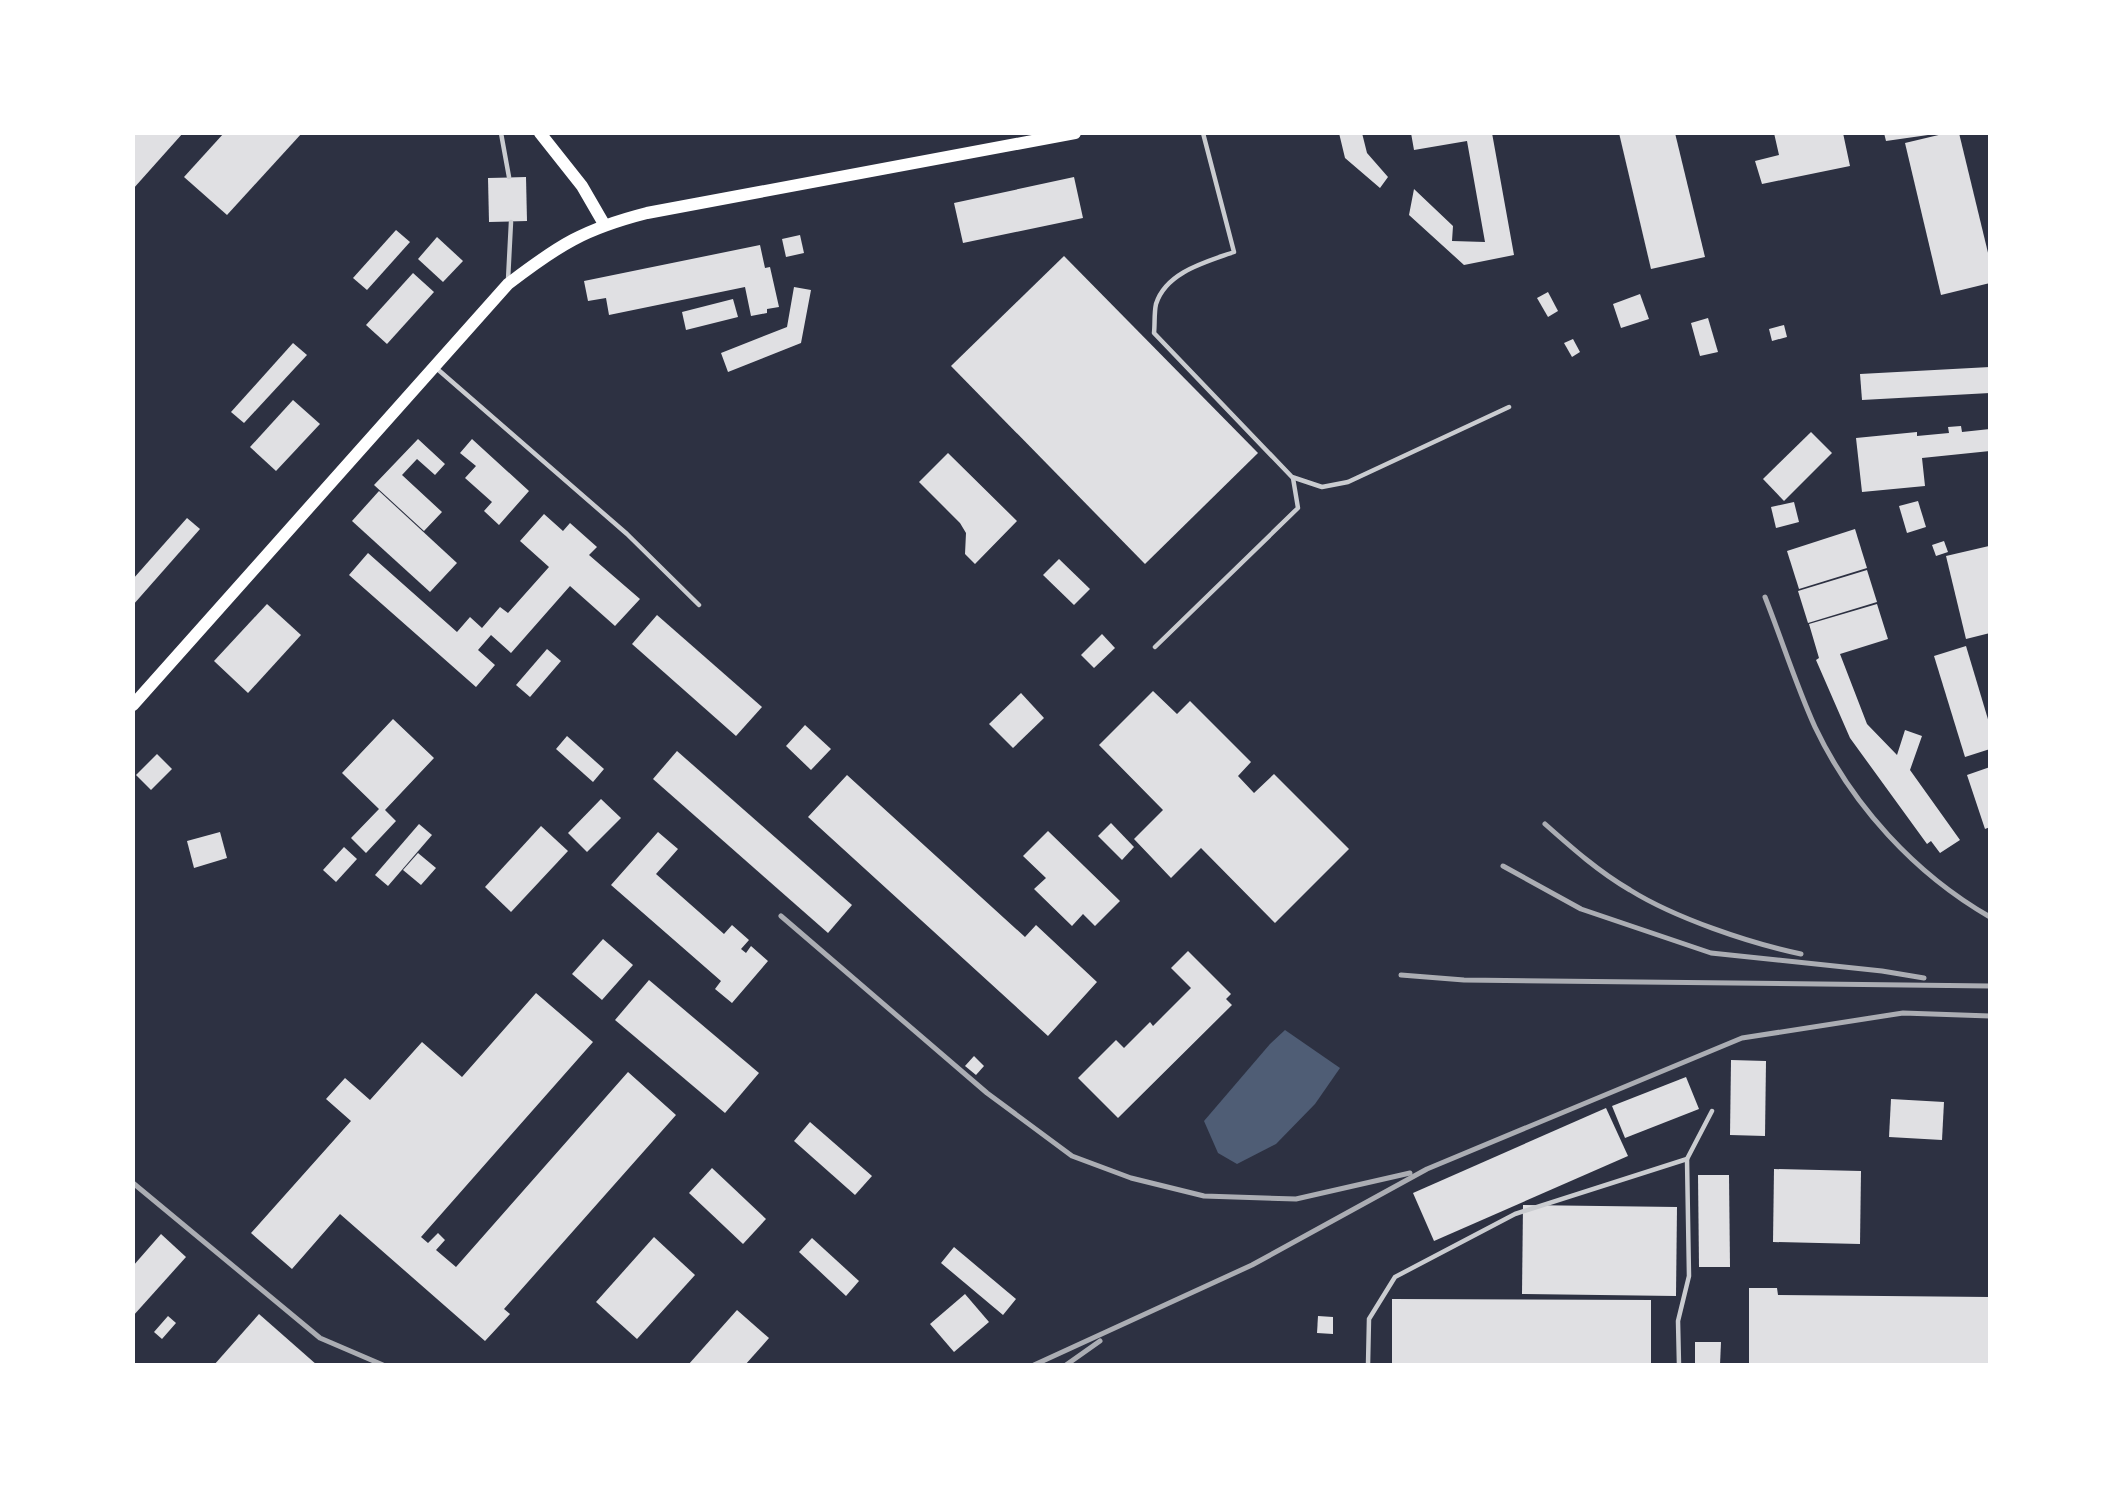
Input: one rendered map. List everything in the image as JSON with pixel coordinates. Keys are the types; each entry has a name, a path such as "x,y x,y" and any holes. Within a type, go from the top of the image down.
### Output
{"main road":[{"path":"540,133 582,186 604,224"},
{"path":"133,705 508,284 559,245 604,224 1075,133"}],"lane":[{"path":"501,133 509,177"},
{"path":"1203,133 1234,252 1190,268 1166,286 1156,304 1154,333 1292,477 1322,487 1348,482 1509,407"},
{"path":"508,284 511,222"},
{"path":"434,367 627,534 699,605"},
{"path":"1155,646 1298,508 1292,477"},
{"path":"1679,1365 1678,1321 1689,1276 1687,1159 1712,1111"},
{"path":"1368,1365 1369,1320 1395,1277 1515,1214 1687,1159"}],"water":[{"path":"1285,1030 1340,1068 1315,1104 1276,1144 1237,1164 1218,1153 1204,1121"}],"building":[{"path":"133,133 183,133 133,189"},
{"path":"224,133 302,133 227,215 184,177"},
{"path":"1339,133 1362,133 1367,153 1388,177 1380,188 1345,158"},
{"path":"1411,133 1492,133 1514,255 1464,265 1409,215 1414,189 1453,226 1452,241 1485,242 1467,141 1414,150"},
{"path":"1619,133 1675,133 1705,257 1651,269"},
{"path":"1774,133 1843,133 1850,166 1762,184 1755,161 1779,155"},
{"path":"1884,133 1934,133 1935,134 1886,141"},
{"path":"1947,133 1959,133 1990,261 1990,283 1941,295 1905,143"},
{"path":"526,177 527,221 489,222 488,178"},
{"path":"1074,177 1083,218 963,243 954,203"},
{"path":"396,230 410,242 367,290 353,278"},
{"path":"800,235 804,253 786,257 782,239"},
{"path":"437,237 463,261 443,282 418,259"},
{"path":"760,245 765,268 770,267 779,307 767,309 767,313 751,316 745,287 609,315 606,298 588,301 584,281"},
{"path":"1064,256 1258,453 1145,564 951,366"},
{"path":"413,273 434,292 387,344 366,325"},
{"path":"794,287 811,290 801,343 728,372 721,353 787,327"},
{"path":"1548,292 1558,311 1548,317 1537,298"},
{"path":"1640,294 1649,319 1621,328 1613,304"},
{"path":"733,299 738,317 686,330 682,312"},
{"path":"1708,318 1718,352 1700,356 1691,323"},
{"path":"1784,325 1787,337 1772,341 1769,329"},
{"path":"1573,339 1580,352 1572,357 1564,343"},
{"path":"293,343 307,355 244,423 231,412"},
{"path":"1990,367 1990,393 1862,400 1860,374"},
{"path":"293,400 320,424 276,471 250,447"},
{"path":"1961,426 1962,432 1990,429 1990,451 1922,458 1925,486 1862,492 1856,438 1917,432 1917,436 1949,433 1948,427"},
{"path":"1811,432 1832,453 1784,501 1763,479"},
{"path":"418,439 445,464 435,475 417,459 402,475 442,512 424,531 374,485"},
{"path":"472,439 529,491 499,525 484,511 492,502 465,478 476,466 460,453"},
{"path":"948,453 1017,521 975,564 965,554 966,533 960,523 919,482"},
{"path":"379,491 457,563 430,592 352,521"},
{"path":"1918,501 1926,527 1907,533 1899,506"},
{"path":"1794,502 1799,522 1776,528 1771,507"},
{"path":"544,514 563,531 570,523 597,547 589,555 640,599 615,626 570,586 511,653 491,635 478,650 495,665 476,687 349,575 368,553 457,632 470,617 482,628 500,607 508,613 549,567 520,541"},
{"path":"187,518 200,529 133,605 133,579"},
{"path":"1855,529 1867,568 1799,589 1787,551"},
{"path":"1944,541 1948,552 1936,556 1932,545"},
{"path":"1989,546 1990,633 1966,639 1946,556"},
{"path":"1059,559 1090,589 1074,605 1043,575"},
{"path":"1867,570 1877,602 1808,623 1798,591"},
{"path":"267,604 301,635 248,693 214,661"},
{"path":"1877,604 1888,639 1840,654 1867,724 1897,755 1905,730 1922,736 1910,770 1960,840 1940,853 1931,841 1927,844 1850,738 1816,660 1819,658 1809,624"},
{"path":"657,615 762,707 736,736 632,644"},
{"path":"1102,634 1115,648 1094,668 1081,655"},
{"path":"1966,646 1990,726 1990,749 1965,757 1934,656"},
{"path":"547,649 561,661 530,697 516,685"},
{"path":"1153,691 1177,714 1190,701 1251,762 1238,776 1254,793 1274,774 1349,849 1275,923 1201,848 1171,878 1134,839 1163,810 1099,745"},
{"path":"1021,693 1044,718 1013,748 989,724"},
{"path":"393,719 434,758 385,810 396,821 366,853 351,838 379,809 342,773"},
{"path":"805,725 831,749 811,770 786,746"},
{"path":"567,736 604,769 593,782 556,749"},
{"path":"677,751 852,905 828,933 653,779"},
{"path":"157,754 172,769 151,790 136,775"},
{"path":"1990,767 1990,827 1985,829 1967,775"},
{"path":"847,775 1025,937 1036,925 1097,982 1048,1036 808,817"},
{"path":"601,799 621,818 587,852 568,833"},
{"path":"1111,823 1134,847 1122,860 1098,836"},
{"path":"419,824 432,835 388,886 375,875"},
{"path":"541,826 568,851 511,912 485,887"},
{"path":"1048,831 1120,901 1095,926 1083,914 1072,926 1034,889 1046,878 1023,856"},
{"path":"220,832 227,858 194,868 187,841"},
{"path":"658,832 678,849 656,874 724,934 732,925 749,940 741,949 746,953 751,946 768,961 732,1003 715,989 721,981 611,885"},
{"path":"344,847 357,859 336,882 323,870"},
{"path":"418,853 436,868 421,885 403,870"},
{"path":"603,939 633,965 602,1000 572,974"},
{"path":"1188,951 1231,994 1226,999 1232,1005 1118,1118 1078,1078 1116,1040 1124,1048 1150,1022 1153,1026 1191,988 1171,968"},
{"path":"649,980 759,1073 725,1113 615,1020"},
{"path":"536,993 593,1042 421,1237 428,1243 438,1233 445,1240 436,1250 456,1267 628,1072 676,1115 504,1309 510,1314 485,1341 340,1214 292,1269 251,1233 351,1121 326,1099 345,1078 370,1100 422,1042 462,1077"},
{"path":"974,1056 984,1066 976,1075 965,1066"},
{"path":"1731,1060 1766,1061 1765,1136 1730,1135"},
{"path":"1686,1077 1699,1109 1625,1138 1612,1106"},
{"path":"1891,1099 1944,1102 1942,1140 1889,1137"},
{"path":"1606,1108 1628,1156 1434,1241 1413,1193"},
{"path":"810,1122 872,1176 855,1195 794,1141"},
{"path":"712,1168 766,1219 743,1244 689,1193"},
{"path":"1774,1169 1861,1171 1860,1244 1773,1242"},
{"path":"1698,1175 1729,1175 1730,1267 1699,1267"},
{"path":"1523,1205 1677,1207 1676,1296 1522,1294"},
{"path":"161,1234 186,1257 133,1316 133,1266"},
{"path":"654,1237 695,1275 637,1339 596,1302"},
{"path":"812,1238 859,1281 846,1296 799,1252"},
{"path":"954,1247 1016,1299 1003,1315 941,1263"},
{"path":"1749,1288 1777,1288 1778,1295 1990,1297 1990,1365 1749,1365"},
{"path":"965,1294 989,1322 954,1352 930,1324"},
{"path":"1392,1299 1651,1300 1651,1365 1392,1365"},
{"path":"737,1310 769,1338 745,1365 688,1365"},
{"path":"259,1314 317,1365 214,1365"},
{"path":"168,1316 176,1323 162,1339 154,1332"},
{"path":"1318,1316 1333,1317 1333,1334 1317,1333"},
{"path":"1695,1342 1721,1342 1720,1365 1695,1365"}],"railway":[{"path":"1765,597 1815,727 1847,784 1911,859 1962,900 1990,917"},
{"path":"1545,824 1597,868 1648,900 1713,928 1801,954"},
{"path":"1503,866 1581,909 1711,953 1924,978"},
{"path":"781,916 987,1093 1072,1156 1131,1178 1204,1196 1296,1199 1410,1173"},
{"path":"1401,975 1464,980 1990,986"},
{"path":"1034,1365 1252,1265 1427,1169 1742,1038 1903,1013 1990,1016"},
{"path":"133,1183 320,1338 383,1365"},
{"path":"1066,1365 1100,1341"}]}
